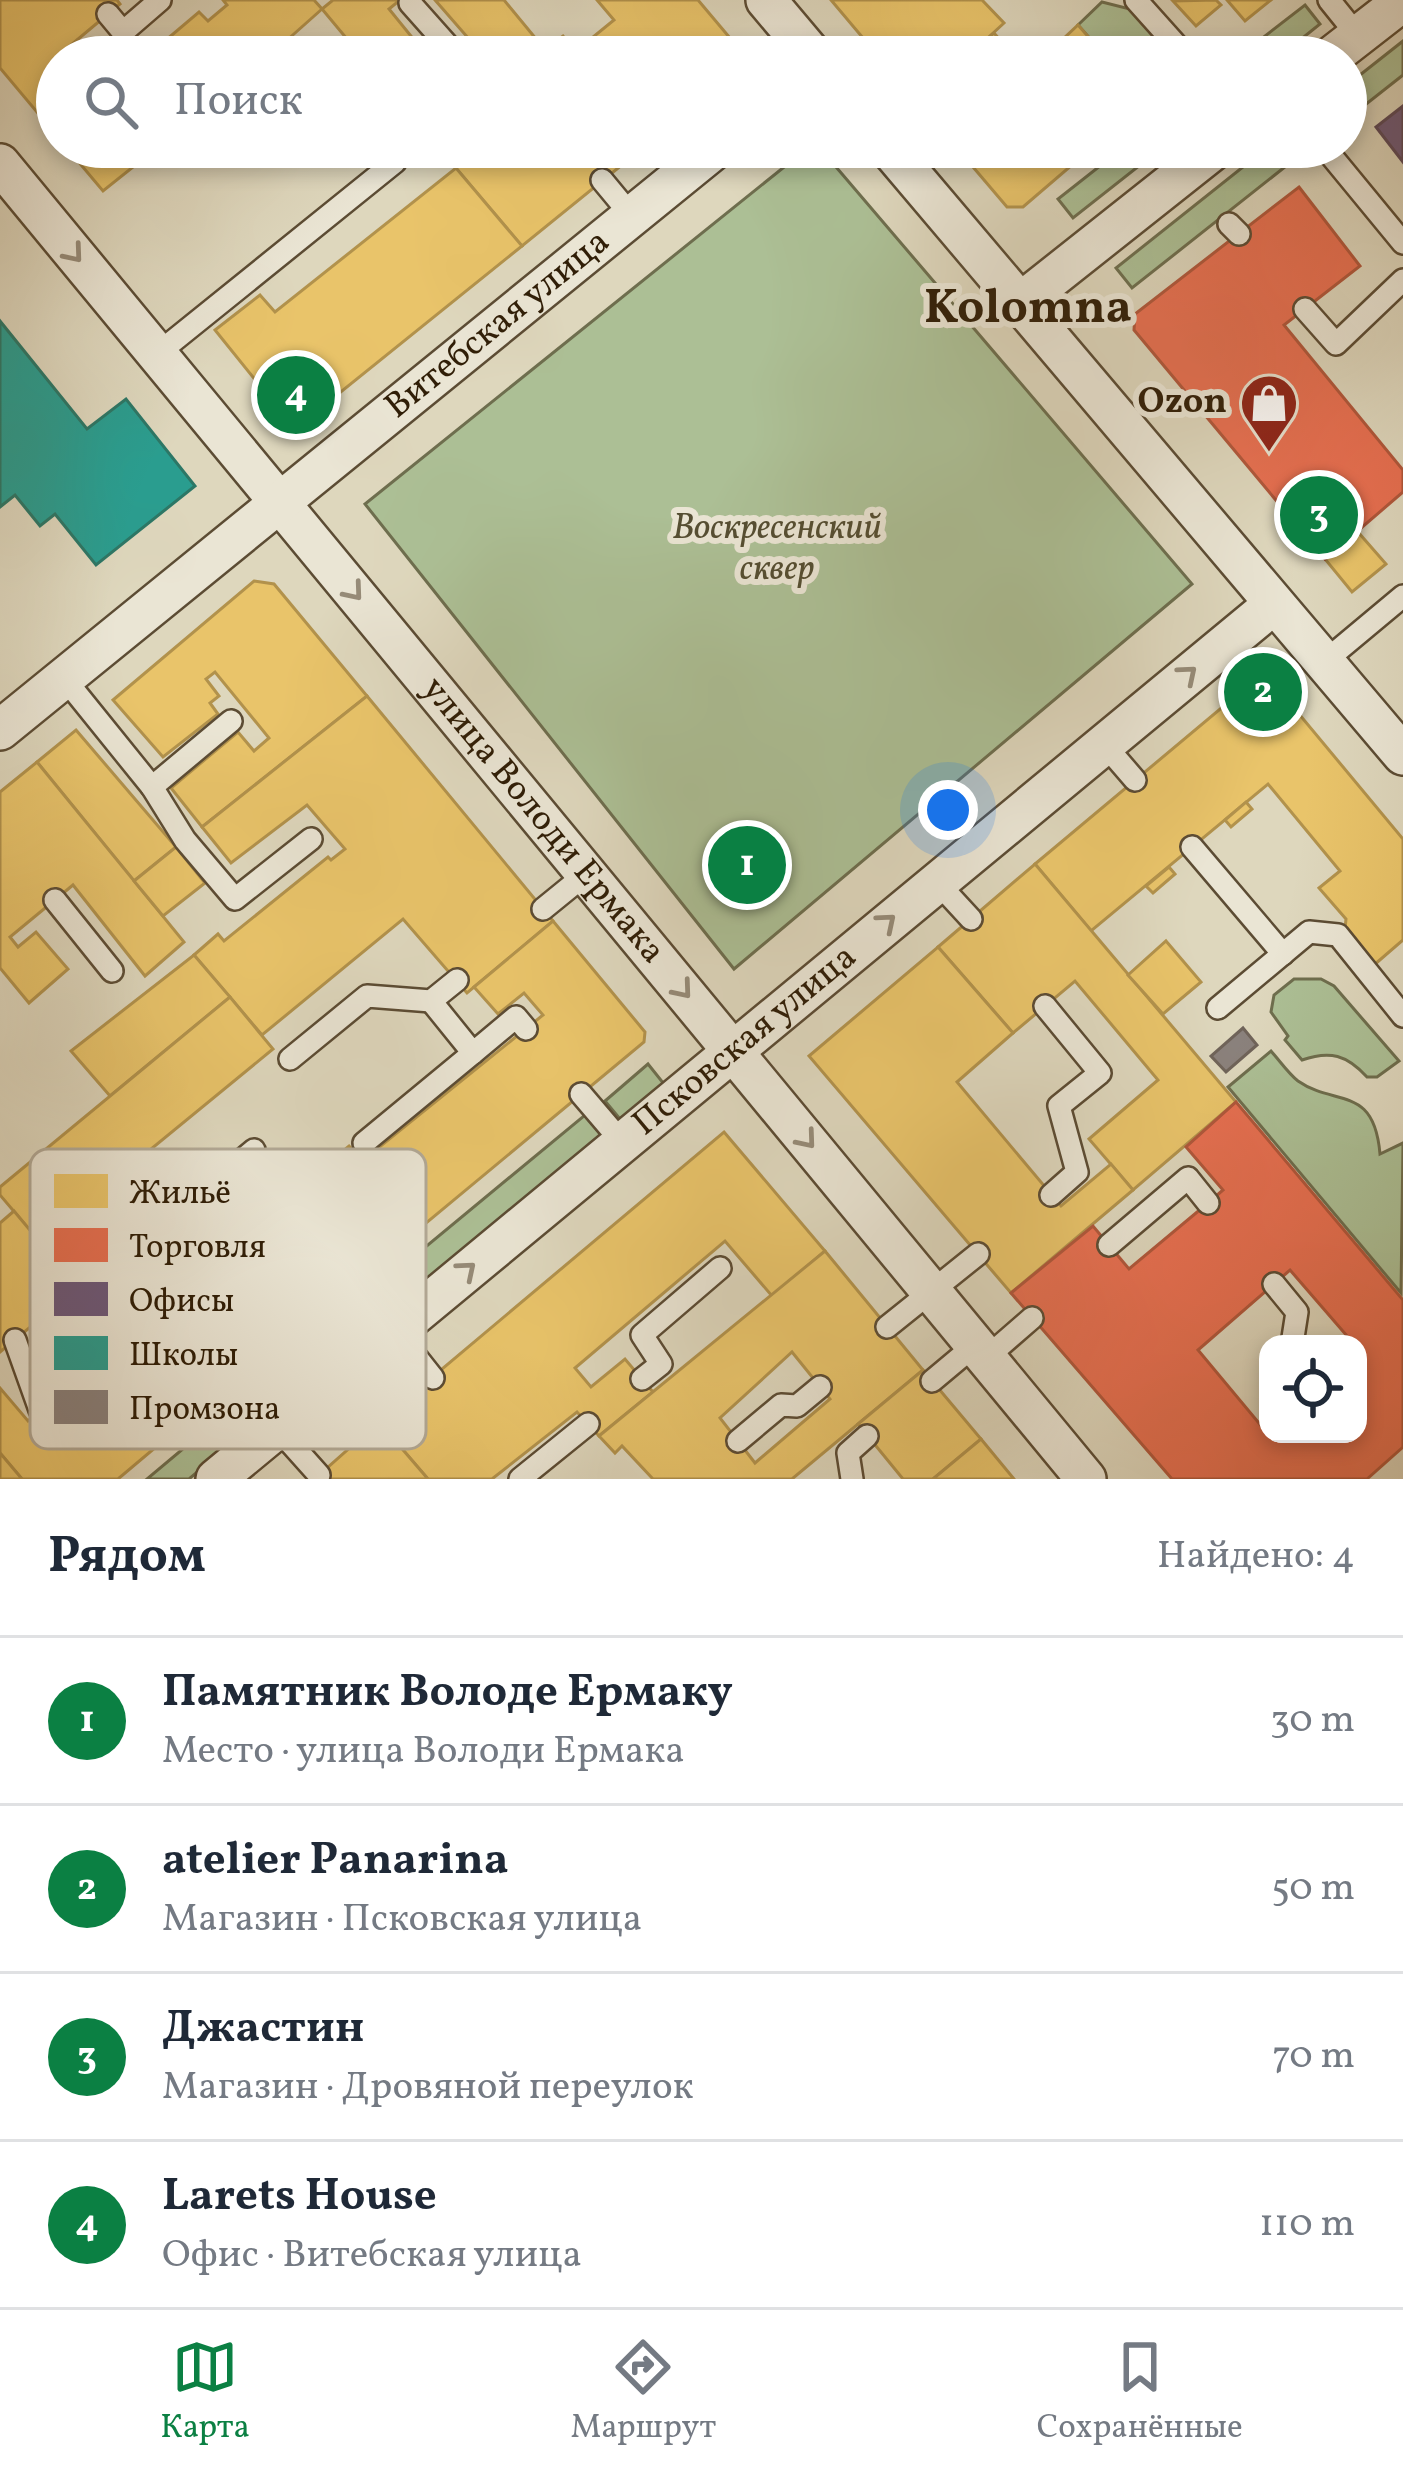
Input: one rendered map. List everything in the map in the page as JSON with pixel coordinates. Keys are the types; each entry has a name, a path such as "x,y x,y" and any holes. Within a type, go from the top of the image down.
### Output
{"street":[{"path":"766,0 796,36"},
{"path":"1357,36 1403,1"},
{"name":"улица Володи Ермака","path":"0,164 1086,1479"},
{"name":"Витебская улица","path":"0,730 690,168"},
{"path":"906,168 1403,755"},
{"path":"1019,304 1191,168"},
{"name":"Псковская улица","path":"426,1304 1274,604"},
{"name":"Псковская улица","path":"216,1479 252,1449"}],"lane":[{"path":"108,14 123,32 160,0"},
{"path":"1136,0 1168,36"},
{"path":"1329,0 1341,36"},
{"path":"410,3 439,36"},
{"path":"157,355 389,168"},
{"path":"1341,168 1403,243"},
{"path":"602,180 631,214"},
{"path":"1305,309 1336,344 1403,280"},
{"path":"1324,662 1403,596"},
{"path":"64,678 235,899 311,839"},
{"path":"152,787 231,721"},
{"path":"1104,744 1135,780"},
{"path":"1192,847 1282,954"},
{"path":"543,909 586,874"},
{"path":"937,881 971,919"},
{"path":"55,900 112,971"},
{"path":"1218,1008 1309,932 1338,935 1403,1016"},
{"path":"290,1060 367,996 431,1001 457,980"},
{"path":"431,1001 473,1053"},
{"path":"1046,1006 1100,1073 1059,1106 1077,1172 1051,1196"},
{"path":"364,1143 516,1018 526,1029"},
{"path":"581,1094 622,1142"},
{"path":"1109,1245 1188,1178 1208,1203"},
{"path":"887,1327 978,1254"},
{"path":"642,1379 661,1364 642,1335 720,1268"},
{"path":"1274,1284 1298,1312 1294,1335"},
{"path":"932,1381 1032,1318"},
{"path":"15,1340 30,1382"},
{"path":"426,1369 433,1378"},
{"path":"738,1441 781,1405 797,1406 820,1387"},
{"path":"513,1476 588,1424"},
{"path":"851,1479 848,1453 867,1436"},
{"path":"287,1449 319,1474"}],"green space":[{"path":"1102,2 1130,9 1154,36 1088,36 1078,25"},
{"path":"1305,5 1320,24 1305,36 1265,36"},
{"path":"1403,41 1403,75 1367,103 1367,69"},
{"name":"Воскресенский сквер","path":"783,168 837,168 1192,584 734,969 365,504"},
{"path":"1097,168 1136,168 1073,218 1058,199"},
{"path":"1242,168 1284,168 1132,288 1116,268"},
{"path":"1294,979 1321,979 1334,986 1399,1061 1377,1077 1367,1077 1338,1056 1302,1060 1271,1012 1274,995"},
{"path":"1271,1051 1298,1081 1361,1107 1370,1117 1380,1154 1403,1143 1401,1293 1228,1087"},
{"path":"648,1064 664,1084 620,1119 605,1101"},
{"path":"585,1115 602,1136 426,1282 426,1247"},
{"path":"183,1449 225,1449 189,1479 147,1479"}],"building: Жильё":[{"path":"0,0 117,0 120,4 82,36 36,36 36,111 0,68"},
{"path":"223,0 314,0 322,9 292,36 171,36 199,12 208,21 227,5"},
{"path":"333,0 400,0 389,9 411,36 344,36 322,9"},
{"path":"435,0 504,0 534,36 466,36"},
{"path":"597,0 698,0 728,36 594,36 614,20"},
{"path":"831,0 982,0 1004,23 990,36 861,36"},
{"path":"1216,0 1221,5 1196,26 1173,1"},
{"path":"1227,0 1271,0 1245,21"},
{"path":"1078,25 1088,36 1066,36"},
{"path":"84,168 132,168 103,191"},
{"path":"456,168 618,168 522,246"},
{"path":"456,168 522,246 306,420 286,418 215,330 260,295 275,312"},
{"path":"974,168 1068,168 1023,207 1007,207"},
{"path":"1358,532 1386,564 1352,592 1325,559"},
{"path":"254,581 274,584 367,696 202,827 171,788 238,732 254,751 269,738 215,672 206,679 219,696 210,703 218,714 163,757 113,700"},
{"path":"1269,678 1403,839 1403,940 1374,965 1345,929 1346,919 1319,888 1340,871 1268,784 1091,931 1035,864 1256,679"},
{"path":"367,696 553,921 467,993 403,919 262,1035 194,955 218,934 224,941 328,857 331,860 345,849 307,805 231,863 202,827"},
{"path":"76,730 176,847 134,881 37,762"},
{"path":"37,762 184,942 145,976 73,885 10,937 18,947 36,932 68,969 29,1003 0,968 0,792"},
{"path":"1246,802 1252,809 1231,827 1225,820"},
{"path":"176,847 205,883 163,916 134,881"},
{"path":"1035,864 1236,1102 1133,1190 1089,1139 1158,1080 1075,981 1013,1033 938,947"},
{"path":"1169,867 1175,874 1153,893 1146,886"},
{"path":"553,921 645,1032 644,1042 426,1223 426,1149 377,1149 543,1015 524,993 498,1014 474,987"},
{"path":"1166,941 1201,982 1163,1014 1128,975"},
{"path":"938,947 1013,1033 957,1082 1061,1206 1111,1164 1133,1190 1011,1293 809,1056"},
{"path":"194,955 230,997 110,1096 71,1051"},
{"path":"230,997 273,1049 151,1149 46,1149"},
{"path":"724,1132 825,1251 772,1296 725,1241 575,1368 591,1387 625,1359 653,1392 599,1436 577,1412 492,1479 428,1479 402,1449 426,1449 426,1382"},
{"path":"30,1162 30,1230 0,1195 0,1187"},
{"path":"14,1211 30,1230 30,1327 0,1352 0,1223"},
{"path":"825,1251 923,1370 792,1479 653,1479 622,1446 615,1453 599,1436","holes":["792,1352 830,1399 755,1463 720,1418"]},
{"path":"923,1370 981,1439 933,1479 903,1479 858,1424"},
{"path":"0,1388 28,1421 30,1449 154,1449 118,1479 22,1479 0,1453"},
{"path":"981,1439 1014,1479 933,1479"},
{"path":"348,1449 402,1449 428,1479 313,1479"},
{"path":"0,1453 22,1479 0,1479"}],"building: Торговля":[{"path":"1299,187 1360,266 1284,325 1403,470 1403,492 1325,559 1134,330 1135,314"},
{"path":"1236,1102 1403,1300 1403,1447 1367,1479 1172,1479 1011,1293 1093,1226 1129,1269 1223,1190 1186,1147"}],"building: Офисы":[{"path":"1403,106 1403,162 1376,127"}],"building: Школы":[{"path":"0,321 87,429 126,399 195,486 96,565 55,514 40,526 15,495 0,507"}],"building: Промзона":[{"path":"1243,1028 1257,1045 1226,1072 1211,1056"}],"place":[{"name":"Larets House","path":"296,395"},
{"name":"Ozon","path":"1269,454"},
{"name":"Джастин","path":"1319,515"},
{"name":"atelier Panarina","path":"1263,692"},
{"name":"Памятник Володе Ермаку","path":"747,865"}],"district":[{"name":"Kolomna","path":"1028,309"}]}
